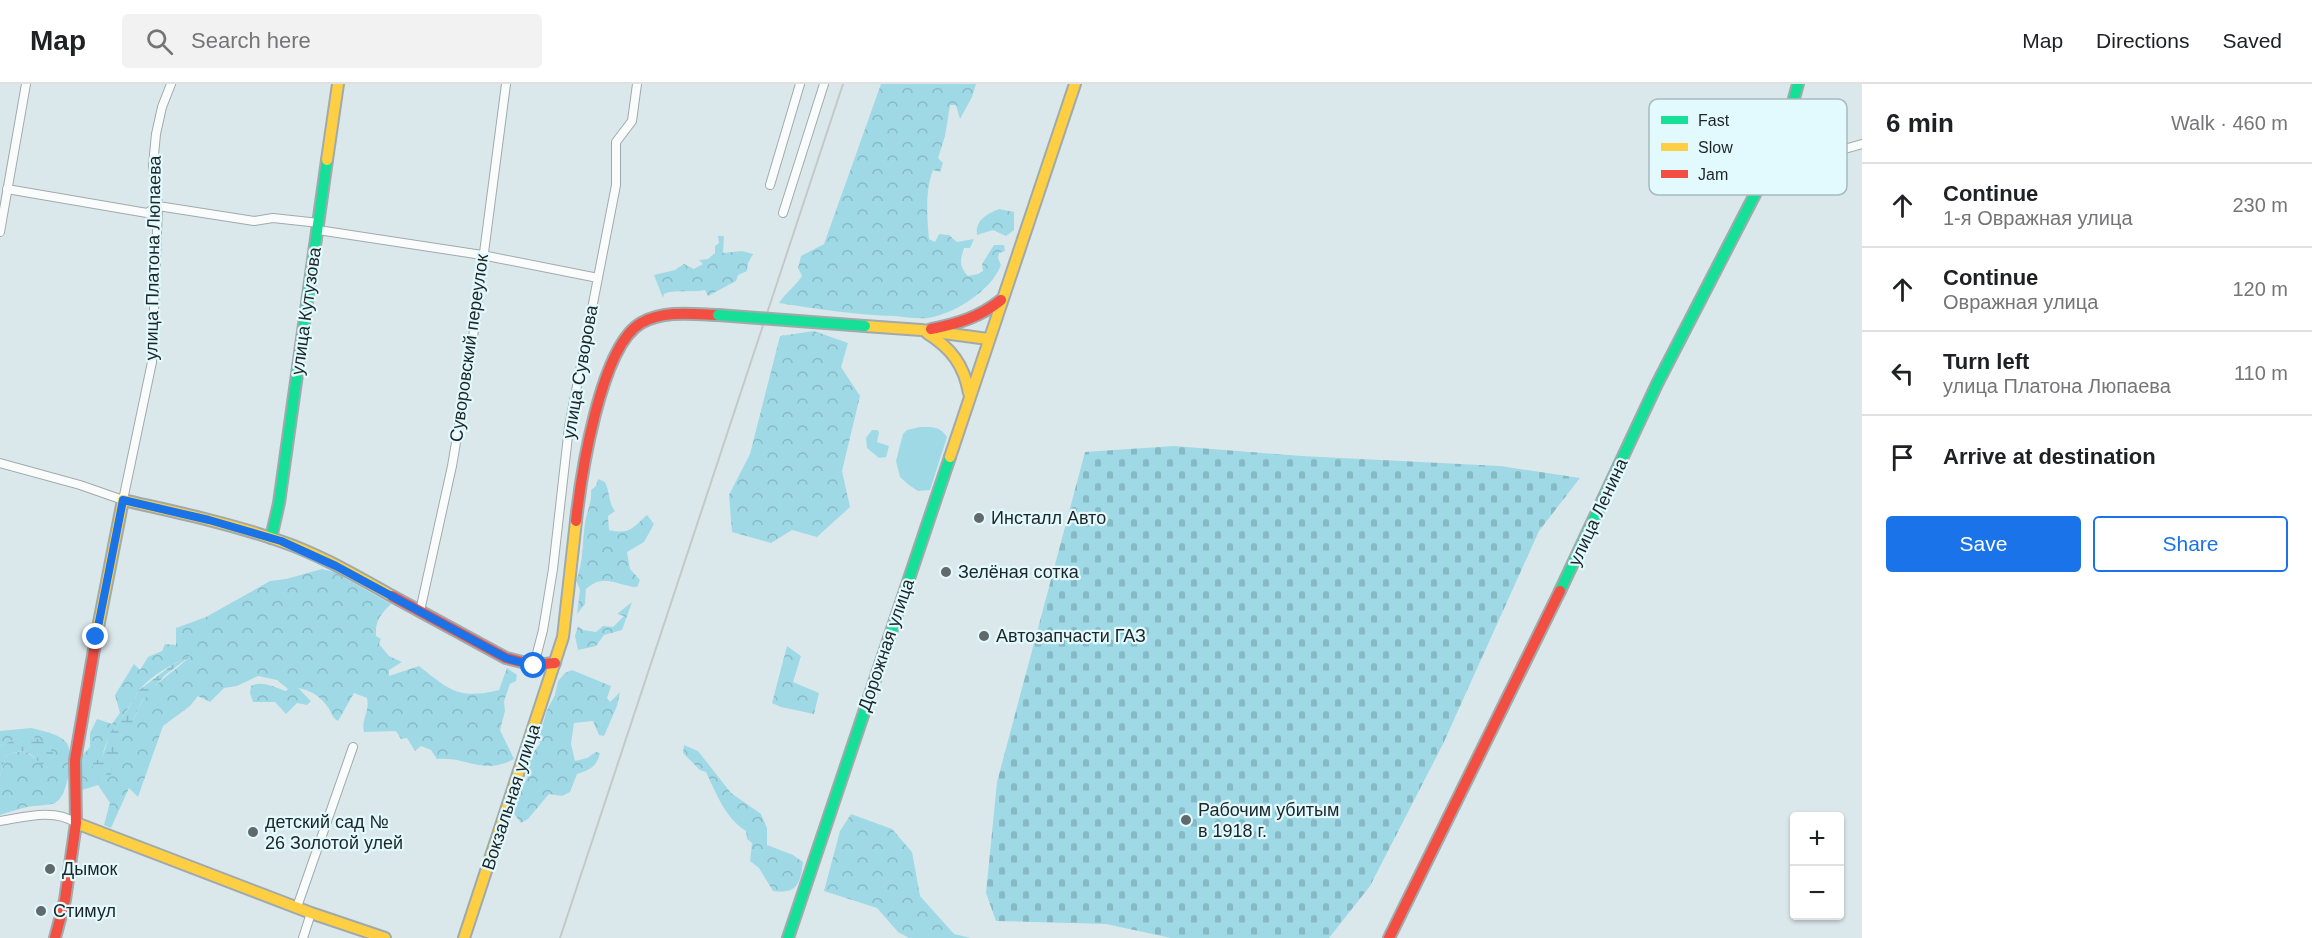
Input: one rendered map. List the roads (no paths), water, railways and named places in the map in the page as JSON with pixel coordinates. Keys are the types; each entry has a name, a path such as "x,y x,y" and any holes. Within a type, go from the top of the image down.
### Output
{"street":[{"path":"0,232 26,84"},
{"name":"улица Платона Люпаева","path":"56,938 65,900 76,823 75,759 96,637 152,362 158,206 153,165 162,107 171,84"},
{"name":"улица Кутузова","path":"271,538 279,503 338,84"},
{"name":"Суворовский переулок","path":"420,611 452,466 470,360 506,84"},
{"name":"улица Суворова","path":"534,666 543,630 553,569 569,428 616,185 616,142 632,121 637,84"},
{"path":"770,185 800,84"},
{"path":"783,213 824,84"},
{"name":"Дорожная улица","path":"788,938 1075,84"},
{"name":"улица Ленина","path":"1794,99 1797,84"},
{"path":"1847,148 1862,144"},
{"path":"8,189 147,213 158,206 254,221 273,218 598,278"},
{"name":"улица Ленина","path":"1389,938 1575,562 1657,384 1756,195"},
{"path":"921,330 974,318 988,311 1001,299"},
{"name":"Вокзальная улица","path":"464,938 562,637 581,476 596,411 614,359 626,338 639,324 656,316 684,313 921,330"},
{"path":"921,330 988,339"},
{"path":"921,330 941,341 953,352 962,365 967,379 969,397"},
{"path":"0,464 80,485 123,500 271,538 336,566 506,658 534,666 555,660"},
{"path":"297,907 353,747"},
{"path":"0,821 37,815 67,817 76,823 311,913 385,938"},
{"path":"303,938 311,913"}],"railway":[{"path":"560,938 843,84"}],"place":[{"name":"Инсталл Авто","path":"979,518"},
{"name":"Зелёная сотка","path":"946,572"},
{"name":"Автозапчасти ГАЗ","path":"984,636"},
{"name":"Рабочим убитым в 1918 г.","path":"1186,820"},
{"name":"детский сад № 26 Золотой улей","path":"253,832"},
{"name":"Дымок","path":"50,869"},
{"name":"Стимул","path":"41,911"}]}
